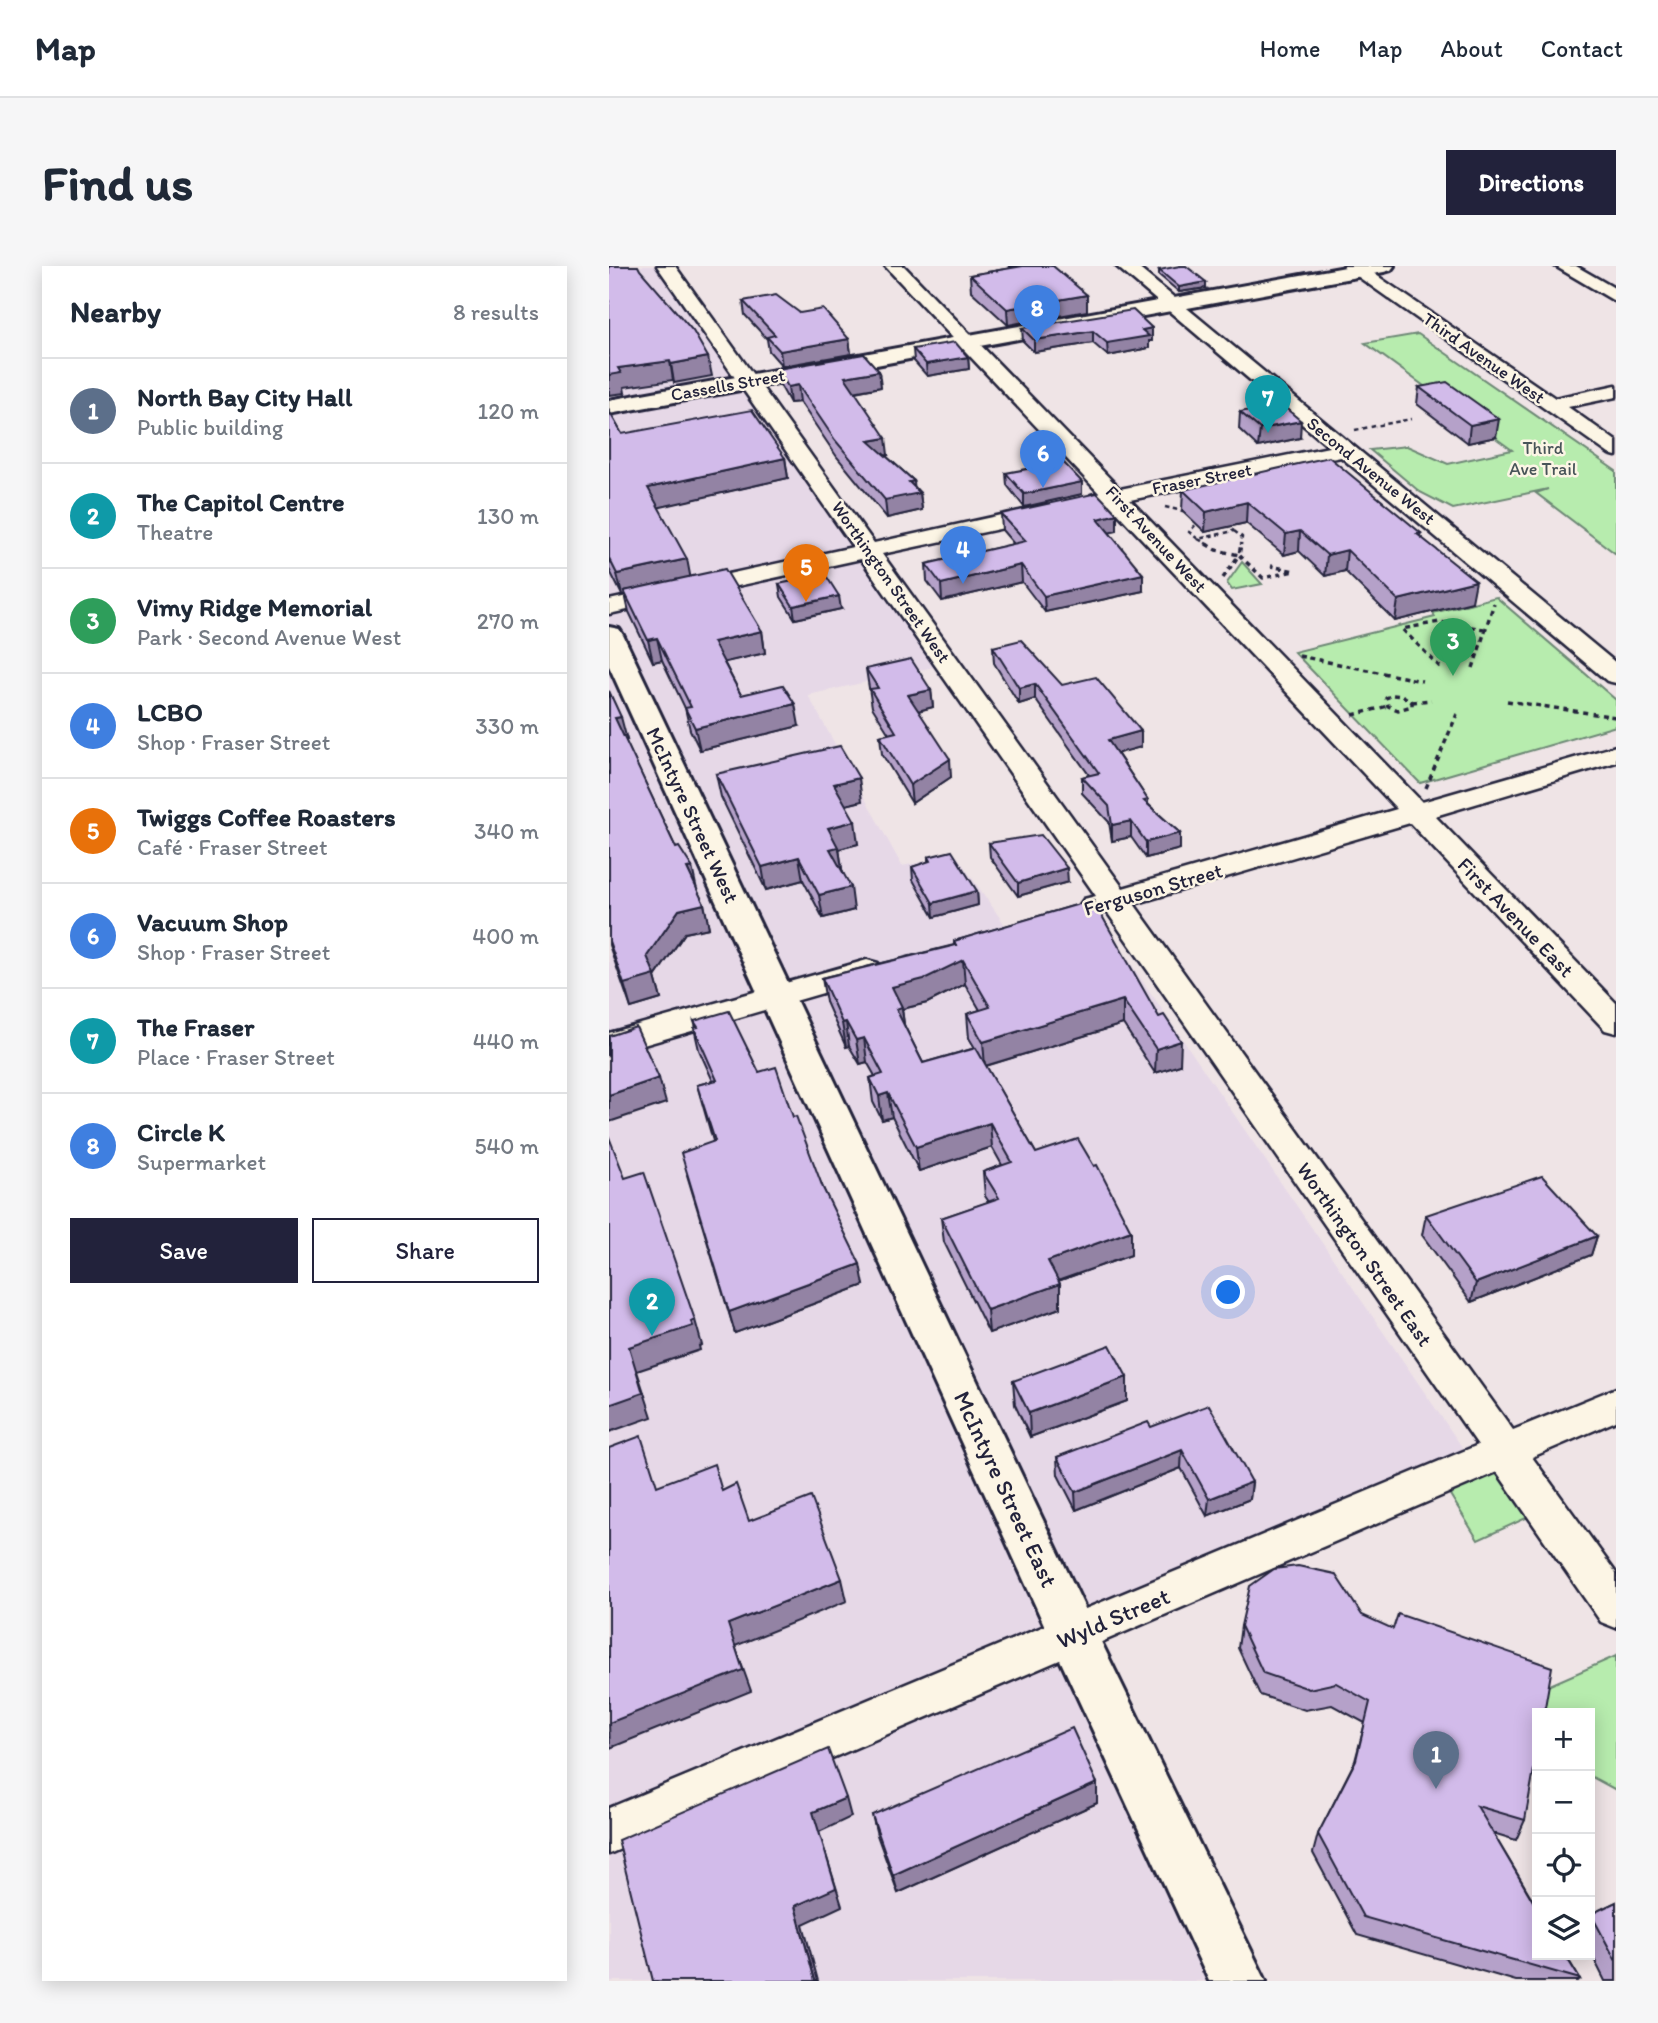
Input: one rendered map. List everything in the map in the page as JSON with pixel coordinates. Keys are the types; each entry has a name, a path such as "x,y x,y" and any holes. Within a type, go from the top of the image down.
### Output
{"main road":[{"name":"Cassells Street","path":"609,407 1171,305 1355,268 1384,266"},
{"name":"McIntyre Street West","path":"609,635 778,996"},
{"name":"McIntyre Street East","path":"778,996 1073,1635 1238,1981"}],"street":[{"name":"Worthington Street West","path":"666,266 870,551 1114,901"},
{"name":"First Avenue West","path":"894,266 1416,812"},
{"name":"Second Avenue West","path":"1125,266 1616,676"},
{"path":"1564,266 1616,297"},
{"name":"Third Avenue West","path":"1355,268 1616,450"},
{"path":"1552,405 1616,391"},
{"name":"Fraser Street","path":"609,607 1116,496 1335,443"},
{"name":"Ferguson Street","path":"1073,912 1616,754"},
{"name":"First Avenue East","path":"1416,812 1616,1022"},
{"name":"Worthington Street East","path":"1114,901 1616,1608"},
{"path":"609,1044 898,962"},
{"name":"Wyld Street","path":"609,1831 1506,1453 1616,1404"}],"path":[{"path":"1335,443 1411,419"},
{"path":"1116,496 1182,510 1204,518 1195,523 1189,532 1216,550 1239,555 1263,578 1294,571 1271,566"},
{"path":"1210,596 1239,555 1242,537 1218,521"},
{"path":"1198,539 1234,531"},
{"path":"1472,668 1502,579"},
{"path":"1440,667 1402,629 1439,622 1484,629"},
{"path":"1259,647 1422,681"},
{"path":"1388,706 1387,698 1393,695 1403,695 1412,702 1431,700"},
{"path":"1507,701 1616,717"},
{"path":"1329,721 1388,706 1404,710 1412,706 1412,702"},
{"path":"1416,812 1457,714"}],"shaded area":[{"path":"609,266 655,266 938,666 808,695 902,866 956,855 1012,935 1096,913 1475,1466 1073,1635 1236,1981 609,1981"}],"green space":[{"name":"Third Ave Trail","path":"1418,334 1616,471 1616,554 1536,493 1548,489 1453,509 1420,492 1370,450 1407,446 1448,464 1512,450 1365,343"},
{"path":"1242,562 1262,584 1232,590 1227,583"},
{"path":"1496,597 1616,700 1616,726 1420,783 1294,652 1435,617 1433,613"},
{"path":"1506,1453 1546,1509 1478,1540 1441,1480"},
{"path":"1616,1656 1616,1790 1595,1779 1595,1708 1540,1708 1543,1688"}],"building":[{"path":"609,266 638,266 693,331 708,357 671,364 670,361 618,368 621,373 609,375"},
{"path":"1023,266 1053,266 1087,295 1007,309 970,275"},
{"path":"1186,266 1206,282 1179,287 1159,270"},
{"path":"776,295 800,313 823,309 849,339 780,351 767,337 775,335 743,301"},
{"path":"1133,310 1152,328 1142,330 1149,336 1107,343 1093,331 1034,340 1022,328"},
{"path":"955,342 968,357 926,364 913,349"},
{"path":"864,354 879,371 845,377 886,438 869,441 914,481 909,482 920,493 885,500 835,440 798,385 788,387 778,369"},
{"path":"1447,382 1499,419 1470,425 1419,387"},
{"path":"1281,404 1301,421 1260,429 1240,412"},
{"path":"752,410 785,458 648,488 687,559 617,574 609,558 609,411 622,434"},
{"path":"1329,457 1421,533 1417,534 1476,581 1398,600 1347,550 1327,555 1300,531 1286,534 1247,502 1206,512 1183,490"},
{"path":"1063,462 1082,482 1024,494 1006,473"},
{"path":"1097,493 1117,514 1098,519 1143,574 1044,596 1021,565 941,584 926,564 1026,541 1001,514"},
{"path":"725,569 762,631 713,642 741,695 783,685 795,704 695,728 685,708 691,707 657,638 648,640 624,591"},
{"path":"825,574 839,596 793,606 779,584"},
{"path":"1021,640 1062,685 1096,677 1141,731 1108,740 1148,800 1144,801 1180,833 1146,842 1131,821 1112,825 1109,806 1082,777 1099,773 1035,684 1019,688 993,647"},
{"path":"911,659 931,690 908,695 950,759 910,785 880,736 896,732 870,689 878,688 866,669"},
{"path":"609,691 621,717 615,718 676,848 679,847 692,867 687,868 704,904 679,910 647,956 655,975 624,984 609,941"},
{"path":"840,746 859,778 834,784 855,821 828,828 838,847 830,849 851,887 819,895 799,857 762,867 716,774"},
{"path":"1041,835 1067,868 1018,883 989,843"},
{"path":"952,851 977,891 933,903 912,867 930,861 928,857"},
{"path":"1093,900 1159,1017 1164,1015 1181,1041 1156,1049 1123,1000 983,1042 967,1014 990,1007 963,960 924,979 892,987 902,1007 896,1009 923,1063 976,1048 1036,1153 1078,1139 1094,1166 1097,1165 1131,1231 1048,1261 1060,1284 987,1310 941,1218 999,1198 983,1172 1012,1162 990,1123 916,1147 888,1093 879,1096 870,1078 883,1074 864,1038 856,1040 846,1022 842,1023 822,978 956,945 954,941"},
{"path":"729,1011 759,1072 776,1067 793,1117 796,1116 823,1188 860,1264 729,1312 681,1153 715,1141 697,1085 717,1080 694,1028 698,1027 694,1021"},
{"path":"636,1027 659,1078 609,1095 609,1036"},
{"path":"609,1137 625,1178 644,1172 695,1320 691,1322 693,1326 629,1347 643,1393 609,1405"},
{"path":"1542,1176 1597,1236 1476,1283 1426,1215"},
{"path":"1110,1345 1127,1377 1029,1413 1013,1381"},
{"path":"1209,1405 1252,1482 1209,1499 1182,1450 1075,1492 1057,1457 1148,1422 1151,1427"},
{"path":"641,1436 657,1486 714,1464 722,1491 736,1484 749,1521 811,1497 842,1579 728,1624 743,1670 609,1723 609,1448"},
{"path":"1298,1566 1335,1574 1362,1615 1393,1629 1398,1614 1552,1667 1545,1708 1532,1708 1532,1781 1525,1820 1477,1806 1532,1900 1532,1960 1568,1960 1580,1979 1363,1917 1318,1834 1356,1760 1370,1702 1336,1683 1309,1689 1263,1673 1241,1626 1250,1586 1274,1569"},
{"path":"1072,1728 1097,1783 893,1875 872,1815"},
{"path":"828,1749 846,1798 813,1812 836,1888 795,1906 815,1981 653,1981 618,1840"},
{"path":"1616,1902 1616,1961 1595,1922 1595,1912"}],"place":[{"name":"Circle K","path":"1037,343"},
{"name":"The Fraser","path":"1268,433"},
{"name":"Vacuum Shop","path":"1043,488"},
{"name":"LCBO","path":"963,584"},
{"name":"Twiggs Coffee Roasters","path":"806,602"},
{"name":"Vimy Ridge Memorial","path":"1453,676"},
{"name":"The Capitol Centre","path":"652,1336"},
{"name":"North Bay City Hall","path":"1436,1789"}]}
